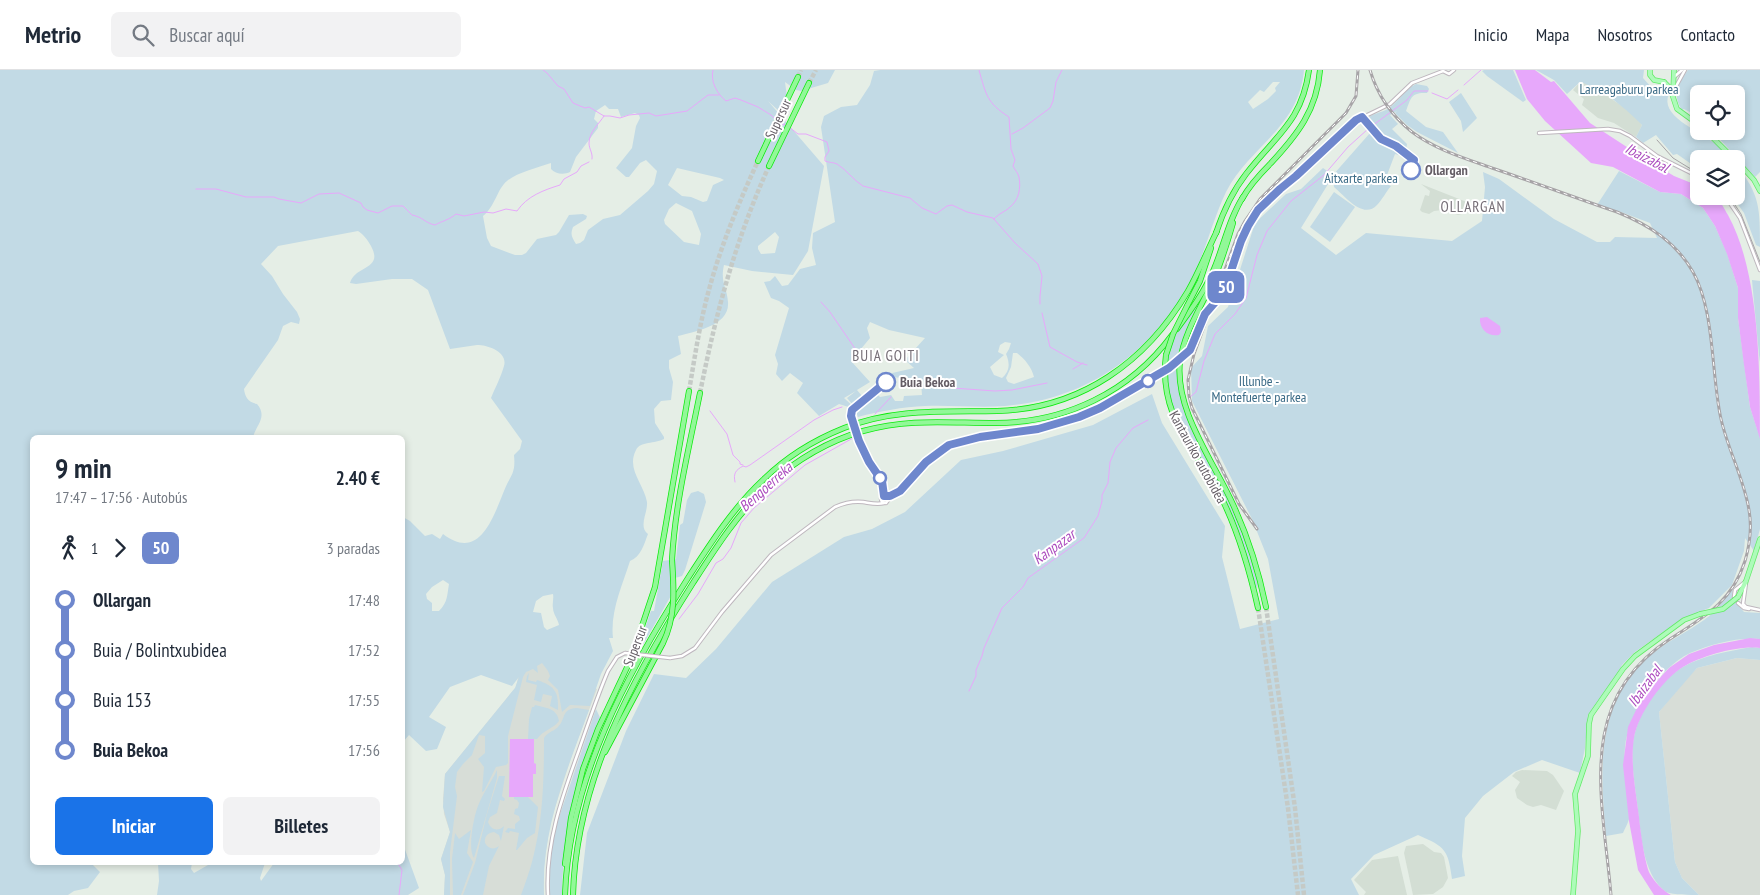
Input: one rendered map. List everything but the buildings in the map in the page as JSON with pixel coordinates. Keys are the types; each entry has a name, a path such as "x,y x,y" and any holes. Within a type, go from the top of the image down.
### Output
{"highway":[{"name":"Kantauriko autobidea","path":"1258,608 1242,550 1225,506 1214,483 1173,416 1166,392 1164,373 1166,355 1173,334 1200,281 1216,231 1229,201 1241,180 1296,114 1307,85 1309,70"},
{"name":"Kantauriko autobidea","path":"1266,607 1256,567 1242,526 1190,418 1183,397 1180,364 1184,341 1217,273 1233,222 1244,197 1259,176 1296,133 1308,114 1316,95 1320,70"},
{"name":"Supersur","path":"758,161 798,77"},
{"name":"Supersur","path":"769,166 809,83"},
{"path":"573,895 575,865 581,827 589,793 609,736 638,677 685,596 730,528 755,498 778,476 808,455 838,440 868,430 919,421 994,423 1031,420 1071,410 1110,391 1138,372 1154,356 1170,338 1195,303 1213,271 1231,220 1244,197"},
{"path":"565,895 569,852 578,806 590,766 611,718 645,650 682,589 726,523 758,484 778,466 806,447 834,432 879,417 916,412 995,411 1030,408 1057,402 1096,385 1129,361 1166,323 1194,279 1216,231"},
{"name":"Supersur","path":"565,895 564,866 568,835 583,769 598,729 631,659 655,587 689,391"},
{"name":"Supersur","path":"600,762 664,643 670,624 674,607 673,540 679,497 700,393"}],"main road":[{"path":"1650,70 1652,79 1658,82 1674,78"},
{"path":"1673,96 1674,70"},
{"path":"1664,82 1670,88 1679,111 1690,119"},
{"path":"1715,140 1725,150"},
{"path":"1745,170 1760,191"},
{"path":"1573,895 1578,831 1575,794 1588,756 1589,724 1592,715 1623,669 1635,656 1684,620 1723,609 1736,597 1746,581 1760,539"}],"street":[{"path":"1188,353 1207,310 1220,299 1226,288 1244,234 1258,210 1349,126 1362,117 1390,104 1412,83 1443,70 1445,74 1449,74 1454,70"},
{"path":"1674,78 1684,70"},
{"path":"1673,96 1684,70"},
{"path":"1539,133 1614,129 1626,133 1667,162 1690,173"},
{"path":"1731,205 1740,218 1760,270"},
{"path":"874,504 883,497 892,496 903,488 926,462 949,445 980,437 1038,429 1079,417 1100,408 1159,374"},
{"path":"884,503 887,498"},
{"path":"881,499 884,503"},
{"path":"548,895 549,854 559,809 608,671 617,657 625,653 670,658 682,656 695,648 722,612 771,555 804,529 840,505 859,502 884,503"},
{"path":"1746,581 1742,602 1746,607 1760,610"},
{"path":"1738,603 1744,608 1756,609"}],"shaded area":[{"path":"1515,70 1535,70 1551,82 1554,81 1590,123 1674,176 1690,182 1690,200 1681,194 1660,192 1613,167 1591,163 1545,121 1527,99"},
{"path":"1580,82 1600,89 1631,112 1642,125 1636,137 1614,123 1598,118 1582,105 1584,99 1573,90"},
{"path":"1421,184 1482,208 1481,213 1469,212 1458,215 1443,210 1434,211 1429,214 1422,212 1420,210 1425,195 1429,196 1430,191"},
{"path":"1698,205 1722,205 1739,239 1746,265 1756,324 1760,384 1760,439 1750,407 1738,318 1738,288 1727,254 1715,226 1703,208"},
{"path":"1487,317 1500,326 1501,332 1499,335 1491,335 1481,326 1480,318"},
{"path":"1750,638 1760,639 1760,648 1742,648 1720,652 1691,663 1675,673 1660,688 1646,708 1636,729 1633,767 1645,855 1652,877 1656,883 1671,895 1654,895 1638,870 1629,821 1623,765 1628,727 1637,708 1669,668 1689,654 1714,645"},
{"path":"526,642 570,676 597,689 573,752 550,823 544,864 544,895 444,895 445,875 441,859 450,832 444,814 445,774 516,687"},
{"path":"1737,658 1760,660 1760,895 1699,895 1682,878 1675,862 1659,712 1697,668"},
{"path":"510,739 534,739 536,774 533,774 533,797 509,797"},
{"path":"1522,770 1547,771 1553,775 1564,791 1556,810 1541,805 1533,807 1517,798 1515,790 1520,782 1512,776"},
{"path":"1423,844 1434,852 1441,853 1444,857 1448,878 1443,887 1433,894 1413,895 1404,853 1406,846"},
{"path":"1398,856 1407,895 1364,895 1366,892 1354,880 1372,860"}],"green space":[{"path":"0,70 835,70 828,83 801,91 796,90 785,82 789,112 780,112 768,101 824,166 808,251 793,275 752,271 724,265 723,280 728,302 727,310 723,317 710,326 678,336 681,354 669,360 673,382 671,400 661,401 654,409 655,423 664,439 641,445 633,457 634,470 647,502 644,527 648,534 637,557 630,561 617,599 613,619 613,638 609,638 613,651 601,674 590,706 570,705 562,712 558,690 548,680 550,676 542,663 537,666 538,673 533,669 526,672 523,677 508,736 508,763 496,767 482,792 484,767 478,759 485,753 485,736 479,735 472,755 457,772 455,787 457,796 450,852 450,895 444,895 445,875 441,859 450,832 443,807 445,774 515,688 519,677 512,686 481,675 450,687 429,717 446,727 437,749 426,751 409,735 405,740 405,518 425,536 432,534 440,539 443,534 456,541 466,543 475,540 489,524 513,471 514,455 520,449 522,441 491,398 504,366 503,357 500,353 481,345 450,349 428,290 412,279 350,283 357,273 371,264 374,259 371,246 358,231 278,246 261,264 272,276 300,319 299,324 291,322 283,326 278,340 244,389 248,399 257,404 261,413 260,421 254,435 30,435 30,865 93,865 100,872 88,888 74,891 68,895 0,895","holes":["605,105 609,109 618,109 621,117 635,113 640,118 636,126 632,148 616,168 626,177 629,177 640,163 646,160 657,171 654,184 620,215 603,219 588,230 584,240 580,243 576,244 572,232 573,227 586,219 587,216 583,214 569,215 556,235 537,239 526,253 522,255 515,255 491,246 487,238 483,216 504,184 516,175 551,163 551,169 557,173 570,172 576,157 598,128 598,123 594,119 596,111","677,168 724,180 713,185 707,201 703,202 691,197 682,196 668,185","676,203 692,211 701,234 699,245 684,242 665,224 664,220 669,209","775,232 779,237 775,253 761,254 758,246","443,580 449,584 446,601 439,611 432,611 432,603 427,599 426,594 432,587","553,594 553,610 559,625 547,630 544,627 541,613 533,612 536,601 543,596"]},
{"path":"1304,70 1300,90 1293,107 1272,136 1247,162 1226,192 1196,270 1181,298 1163,323 1119,365 1094,380 1066,393 1037,401 995,407 917,407 858,417 855,409 839,404 819,416 797,393 803,383 790,373 782,381 776,374 778,364 775,355 789,308 771,298 764,282 770,281 775,276 782,286 788,285 800,269 816,265 812,248 813,233 835,222 821,127 824,116 841,107 857,105 870,85 874,71","holes":["1273,82 1280,82 1275,88 1276,91 1253,109 1248,102 1260,90 1264,92","870,322 889,330 925,338 905,360 914,368 888,374 889,376 921,382 922,395 904,396 903,401 895,401 891,395 880,397 878,395 869,398 856,409 844,398 856,391 847,398 852,404 862,396 857,390 870,382 851,361 870,338 867,328","1005,342 1011,343 1006,354 1009,364 1008,370 1002,378 994,375 990,367 1004,355 998,352 1000,345","1013,353 1017,353 1028,364 1034,377 1014,384 1008,382 1006,378 1011,367"]},
{"path":"1513,70 1526,100 1523,102 1487,76 1482,71"},
{"name":"Larreagaburu parkea","path":"1536,70 1644,70 1643,78 1652,87 1664,89 1669,94 1667,102 1669,109 1690,128 1690,140 1710,140 1722,150 1690,150 1690,163 1677,154 1673,155 1656,135 1643,143 1636,137 1642,125 1601,89 1580,82 1567,94 1554,80"},
{"name":"Larreagaburu parkea","path":"1688,70 1760,70 1760,172 1755,177 1745,166 1745,150 1730,150 1720,140 1745,140 1745,85 1690,85 1690,112 1682,110 1677,99 1681,80"},
{"path":"1416,84 1427,86 1429,89 1427,93 1412,97 1406,111 1426,127 1443,132 1458,153 1417,132 1395,113 1397,111 1390,115 1398,124 1392,129 1407,144 1406,150 1398,144 1384,139 1368,118 1389,108"},
{"path":"1461,93 1477,118 1463,132 1461,121 1449,102"},
{"path":"1370,133 1380,142 1403,154 1402,156 1395,154 1384,183 1391,186 1381,201 1372,209 1360,208 1349,201 1334,187 1333,176 1301,228 1336,255 1366,233 1452,241 1482,221 1485,187 1483,172 1499,179 1554,219 1597,242 1610,242 1615,237 1657,238 1650,223 1597,205 1619,171 1660,192 1681,194 1690,200 1690,205 1698,205 1703,208 1715,226 1727,253 1738,288 1738,318 1750,407 1760,438 1760,529 1754,551 1745,538 1744,551 1732,585 1709,608 1682,619 1635,652 1622,665 1588,715 1585,748 1580,773 1542,760 1514,772 1483,796 1465,818 1462,856 1465,876 1452,879 1447,855 1444,851 1435,843 1418,835 1374,855 1351,879 1359,895 580,895 587,833 626,731 654,674 686,678 716,649 772,582 844,537 872,529 905,512 961,460 1003,451 1093,425 1152,394 1162,423 1225,526 1222,557 1240,629 1279,619 1268,559 1252,519 1192,401 1191,368 1202,356 1208,326 1228,307 1255,223 1286,194 1301,189 1323,168 1333,175"},
{"path":"1745,177 1757,202 1760,222 1760,247 1756,245 1744,213 1738,205 1745,205"},
{"path":"1334,192 1355,207 1330,242 1310,227"},
{"path":"1752,280 1760,281 1760,362 1759,355"},
{"path":"1203,297 1185,333 1181,347 1179,359 1184,406 1230,500 1245,537 1258,584 1257,589 1231,513 1212,476 1185,434 1172,405 1168,389 1167,371 1173,338 1181,324"},
{"path":"698,491 704,494 706,502 685,570 682,576 675,578 672,594 636,657 651,611 654,611 663,561 676,559 680,525 683,523 687,500 691,493"},
{"path":"1733,589 1732,598 1744,612 1760,613 1760,639 1733,640 1690,653 1668,669 1657,680 1639,707 1627,734 1625,774 1629,821 1623,833 1606,836 1603,785 1605,737 1611,714 1620,692 1634,672 1653,653 1708,617"},
{"path":"1752,647 1760,648 1760,660 1737,658 1697,668 1659,712 1675,862 1682,878 1699,895 1666,892 1653,877 1649,869 1642,839 1632,757 1637,727 1652,697 1675,672 1708,656"},
{"path":"529,673 528,680 543,682 554,690 558,698 558,710 550,706 552,696 543,694 541,702 534,700 537,685 526,682"},
{"path":"535,705 556,713 559,721 537,739 528,739 529,719 532,707"},
{"path":"577,708 589,710 564,778 551,824 544,871 544,895 521,895 532,862 539,831 543,785 544,738 560,725 568,710"},
{"path":"596,709 603,724 587,765 574,808 565,851 562,895 550,895 549,863 556,826"},
{"path":"497,770 497,778 474,858 471,842 475,816 480,801"},
{"path":"499,776 505,776 502,796 505,799 504,801 500,800 497,813 490,817 488,822 495,829 504,826 501,841 499,835 494,832 489,833 485,839 485,843 489,848 499,846 489,866 483,895 463,895 475,863"},
{"path":"514,797 528,797 538,807 535,833 527,838 517,850 519,833 505,832 508,828 515,829 515,824 520,820 519,816 514,814 519,803"},
{"path":"471,830 467,853 473,862 461,895 453,895 452,859 455,833 459,839"},
{"path":"405,850 419,888 408,895 157,895 158,865 192,865 191,869 194,873 208,865 264,865 260,878 261,881 273,865 405,865"}],"waterway":[{"path":"543,70 558,86 564,89 573,103 585,108 589,107 604,116 620,118 649,113 656,116 687,111 708,95 719,95"},
{"path":"713,70 712,78 715,87 726,101 735,98 741,100 758,107 776,120"},
{"path":"979,70 988,98 1009,117 1011,149 1015,160 1013,166 1020,181 1019,194 1013,204 994,219"},
{"path":"1012,134 1050,108 1056,82 1062,70"},
{"path":"1464,85 1481,70"},
{"path":"1432,93 1447,99 1458,90"},
{"path":"1372,126 1407,100 1414,91 1428,91"},
{"path":"592,159 589,139 604,116"},
{"path":"778,123 786,125"},
{"path":"789,127 798,134 806,134 827,142 829,151 825,161 837,164 863,186 910,198 922,208 936,214 947,206 952,205 967,212 993,218 1015,243 1038,264 1042,276 1040,304"},
{"path":"1190,397 1196,392 1204,361 1215,334 1235,314 1246,298 1257,255 1267,231 1291,201 1324,175 1348,147 1368,129"},
{"path":"196,189 216,189 246,197 274,197 301,203 319,194 339,193 361,203 367,210 378,213 392,206 403,206 412,215 435,225 456,214 464,216 484,212 493,213 506,209 517,211 526,201 542,191 560,185 564,179 577,172 581,166 589,162"},
{"path":"821,302 856,350"},
{"path":"1042,313 1050,347 1077,362 1087,365"},
{"name":"Bengoerreka","path":"1073,369 1083,363"},
{"name":"Bengoerreka","path":"924,386 995,391 1012,390 1047,383"},
{"name":"Bengoerreka","path":"875,414 891,397"},
{"path":"735,482 735,474 741,467 750,465 814,420 842,407"},
{"path":"710,411 727,434 733,455 743,465"},
{"name":"Kanpazar","path":"969,691 976,676 976,670 984,648 1002,608 1023,587 1028,578 1084,538 1098,516 1102,495 1108,483 1110,462 1116,448 1133,428 1148,420"},
{"name":"Bengoerreka","path":"679,619 698,594 716,563 723,559 731,548 741,523 754,508 805,465 853,438"},
{"path":"399,865 402,870 399,895"}],"tunnel":[{"path":"798,77 801,70"},
{"path":"809,83 816,70"},
{"path":"689,391 706,299 731,223 758,161"},
{"path":"700,393 720,306 736,250 769,166"},
{"path":"1159,374 1188,353"},
{"path":"1266,607 1295,808 1304,895"},
{"path":"1258,608 1288,808 1298,895"}],"tram line":[{"path":"1657,140 1673,158 1690,168"},
{"path":"1735,205 1741,214 1760,262"}],"railway":[{"path":"1257,529 1239,504 1192,408 1188,380 1194,354 1238,234 1245,221 1260,199 1346,113 1356,96 1358,70"},
{"path":"1370,70 1381,96 1392,112 1412,132 1431,144 1463,158 1617,212 1661,236 1686,261 1700,288 1705,305 1721,419 1747,498 1750,523 1749,542 1745,561 1733,587 1725,598 1640,664 1619,692 1607,722 1602,755 1601,789 1611,895"}],"bus line":[{"name":"50","path":"886,382 852,410 851,416 869,462 882,482 884,496 889,497 903,488 932,456 949,445 967,439 1038,429 1089,414 1178,362 1190,350 1207,310 1220,299 1224,292 1241,241 1253,217 1263,204 1356,120 1362,117 1381,139 1407,153 1414,160 1411,170"}],"place":[{"name":"Ollargan","path":"1411,170"},
{"name":"Buia Bekoa","path":"886,382"}],"district":[{"name":"OLLARGAN","path":"1473,207"},
{"name":"BUIA GOITI","path":"886,356"}],"water label":[{"name":"Ibaizabal","path":"1647,158"},
{"name":"Ibaizabal","path":"1645,686"}],"park label":[{"name":"Aitxarte parkea","path":"1361,178"},
{"name":"Illunbe - Montefuerte parkea","path":"1259,390"}]}
